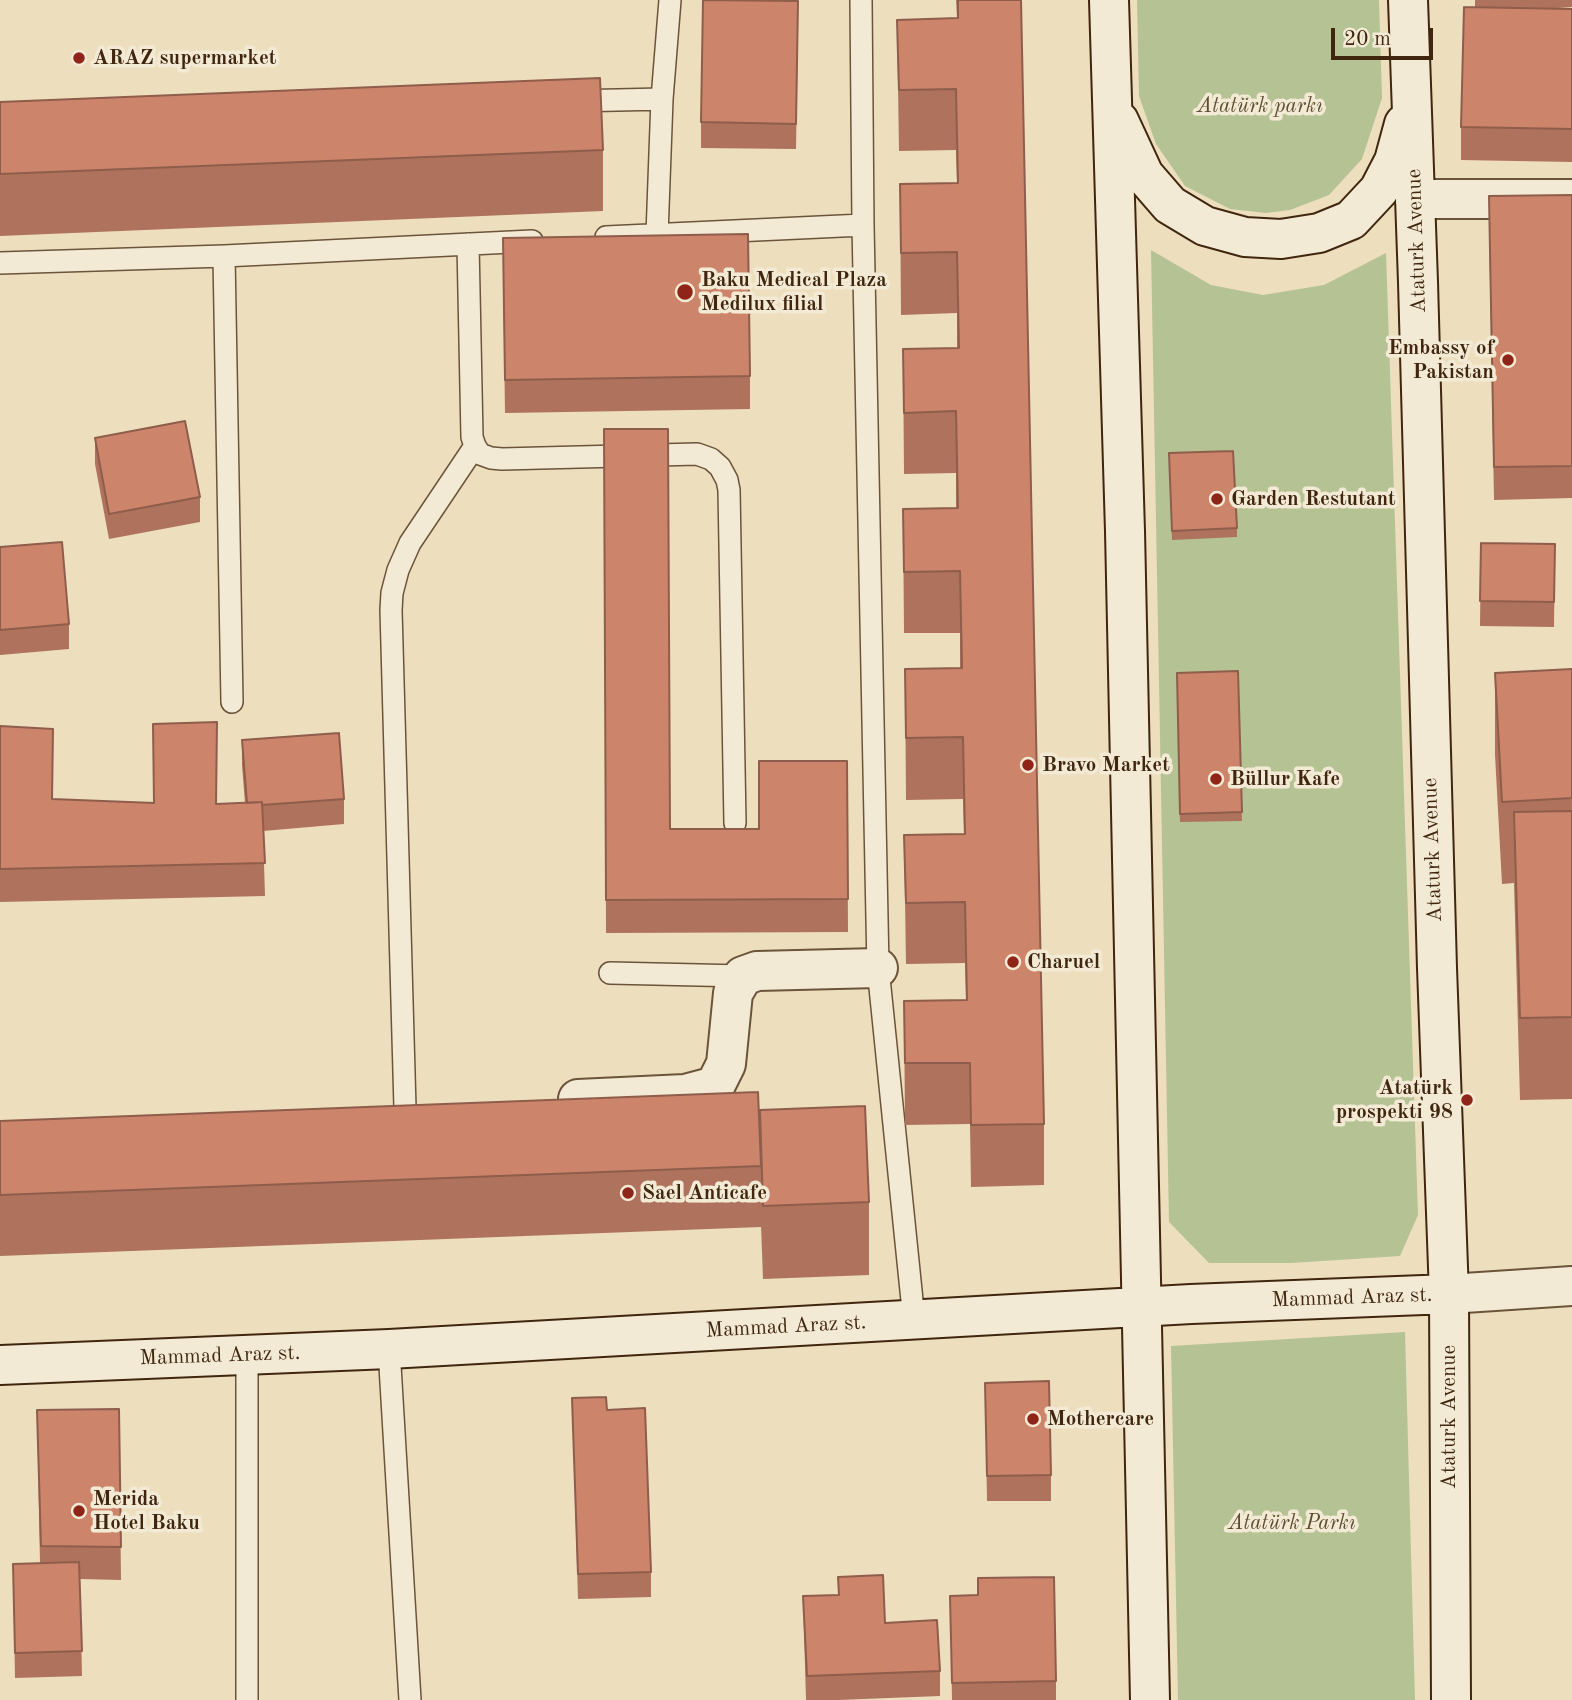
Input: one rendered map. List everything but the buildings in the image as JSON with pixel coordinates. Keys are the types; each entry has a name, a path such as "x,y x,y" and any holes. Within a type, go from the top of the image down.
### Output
{"main road":[{"path":"1109,0 1126,545 1150,1700"},
{"name":"Ataturk Avenue","path":"1408,0 1448,1294 1451,1700"},
{"path":"1351,220 1379,190 1394,161 1411,96"},
{"path":"1112,107 1144,175 1170,205 1205,226 1245,237 1281,239 1319,233 1387,206 1415,200 1572,199"},
{"path":"538,1101 685,1094 716,1086 726,1064 733,993 743,976 757,971 878,968"},
{"path":"391,1108 445,1106"},
{"name":"Mammad Araz st.","path":"0,1365 389,1349 1572,1286"}],"lane":[{"path":"657,235 662,99 670,0"},
{"path":"861,0 878,968 914,1320"},
{"path":"551,102 662,99"},
{"path":"590,238 863,225"},
{"path":"0,263 224,256 549,240"},
{"path":"468,244 472,437 481,454 502,459 697,454 711,459 720,467 727,480 735,823"},
{"path":"224,256 232,702"},
{"path":"391,1108 392,593 398,570 410,543 475,446"},
{"path":"610,973 743,976"},
{"path":"389,1349 410,1700"},
{"path":"247,1355 247,1700"}],"green space":[{"name":"Atatürk parkı","path":"1137,0 1379,0 1382,98 1362,159 1329,195 1290,210 1266,213 1230,209 1185,186 1156,144 1139,96"},
{"path":"1151,250 1211,285 1263,295 1324,285 1386,253 1418,1215 1400,1256 1291,1263 1209,1263 1169,1222"},
{"name":"Atatürk Parkı","path":"1405,1332 1415,1700 1178,1700 1171,1346"}],"place":[{"name":"ARAZ supermarket","path":"79,58"},
{"name":"Baku Medical Plaza Medilux filial","path":"685,292"},
{"name":"Embassy of Pakistan","path":"1508,360"},
{"name":"Garden Restutant","path":"1217,499"},
{"name":"Bravo Market","path":"1028,765"},
{"name":"Büllur Kafe","path":"1216,779"},
{"name":"Charuel","path":"1013,962"},
{"name":"Atatürk prospekti 98","path":"1467,1100"},
{"name":"Sael Anticafe","path":"628,1193"},
{"name":"Mothercare","path":"1033,1419"},
{"name":"Merida Hotel Baku","path":"79,1511"}]}
